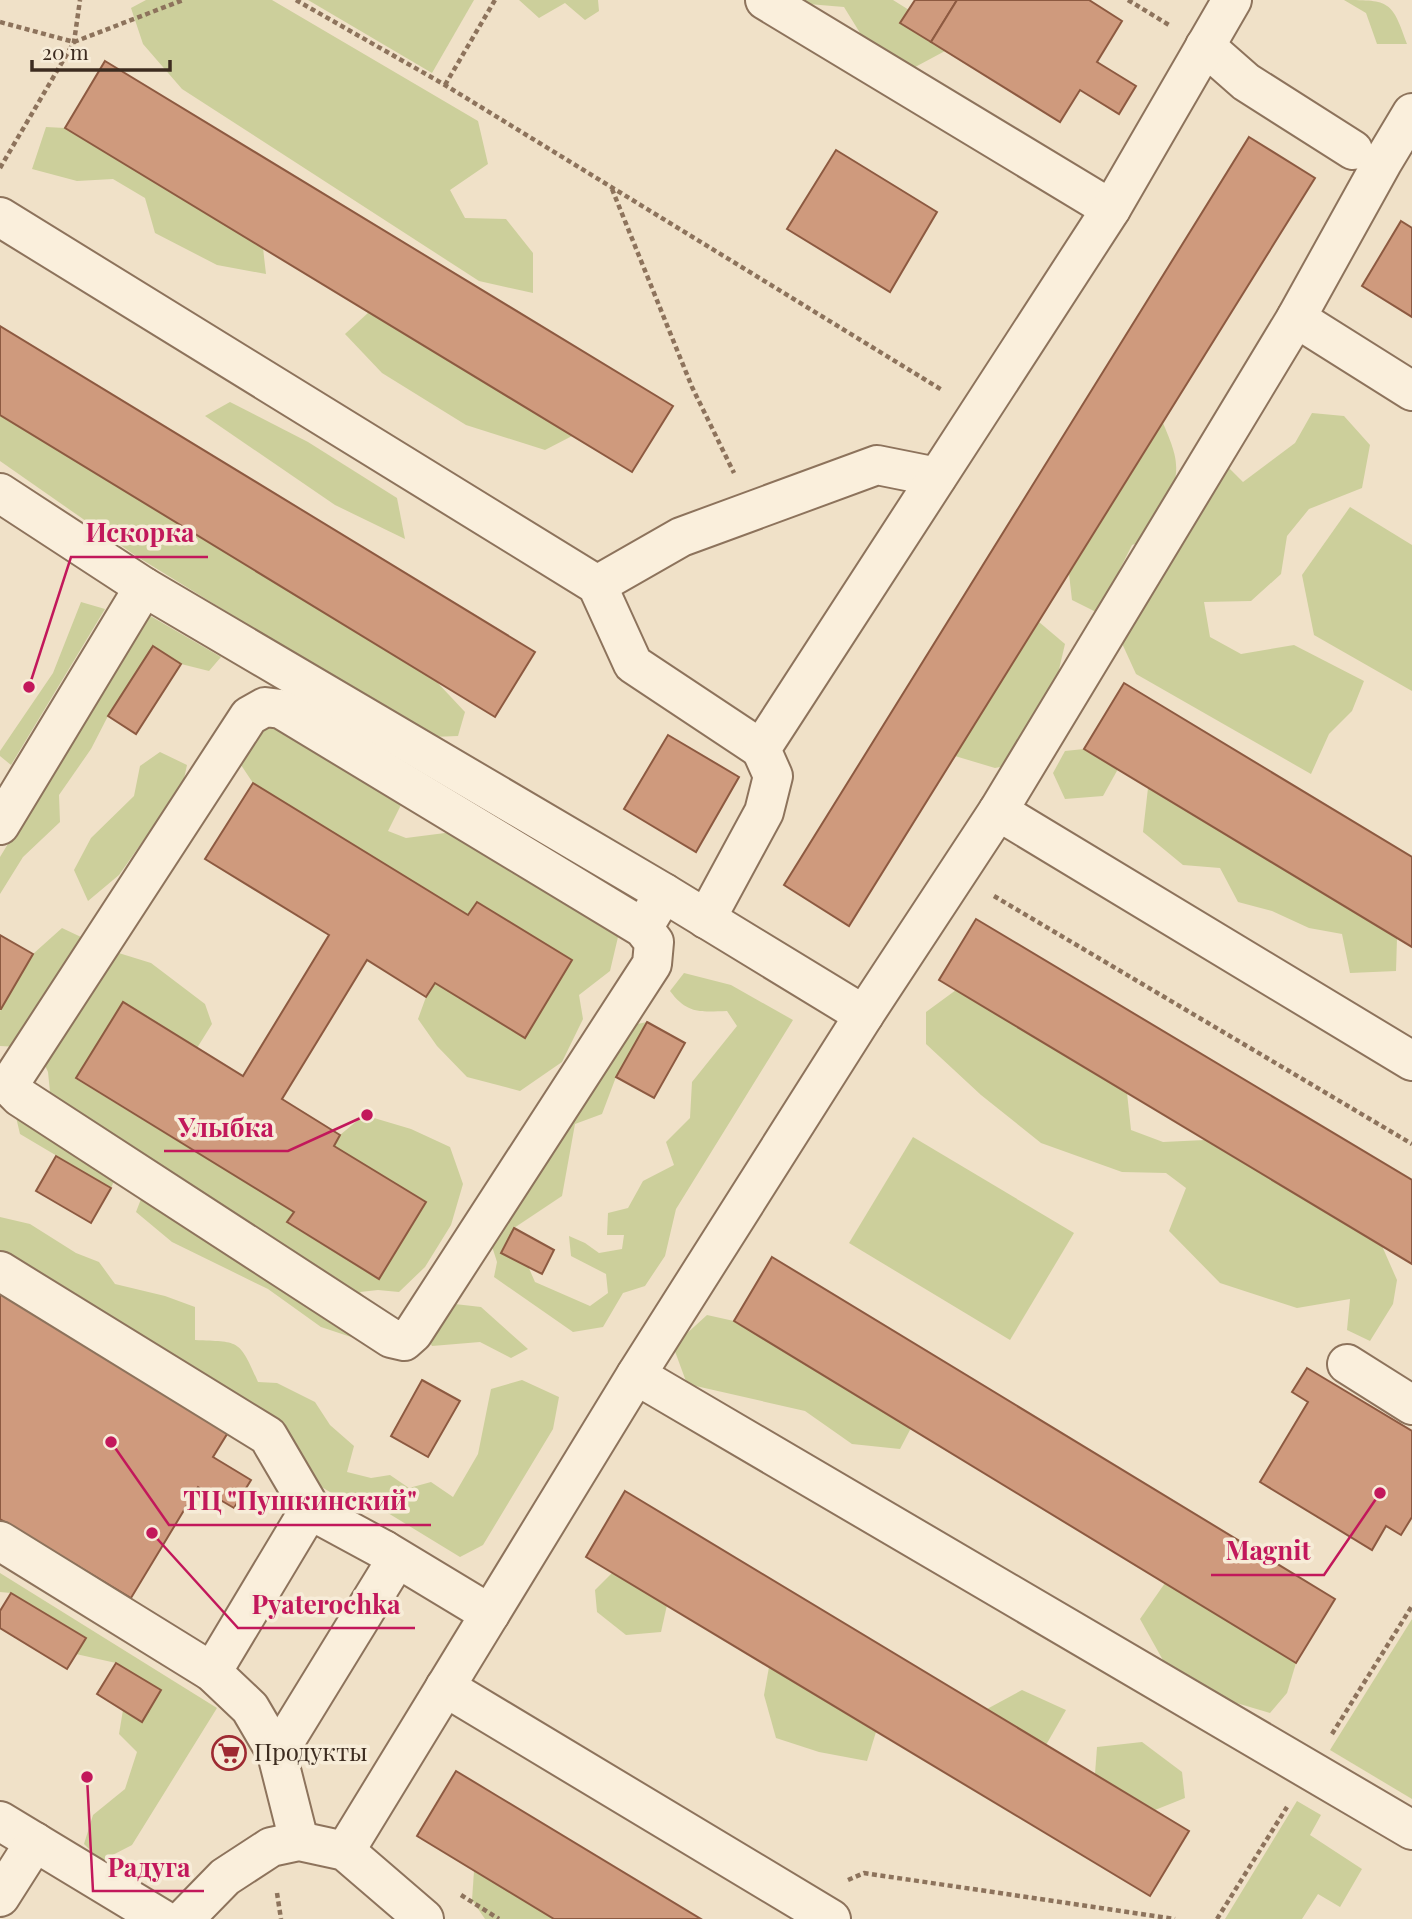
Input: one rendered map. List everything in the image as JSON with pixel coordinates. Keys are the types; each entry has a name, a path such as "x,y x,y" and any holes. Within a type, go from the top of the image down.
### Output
{"lane":[{"path":"765,0 1111,209"},
{"path":"761,749 1111,209 1232,0"},
{"path":"1205,46 1246,82 1353,150"},
{"path":"345,1851 636,1375 864,1015 998,811 1296,318 1412,113"},
{"path":"0,217 597,585 633,664 761,749 774,776 764,812 706,919"},
{"path":"1296,318 1412,391"},
{"path":"597,585 681,537 877,465 937,477"},
{"path":"0,493 144,587 664,893 864,1015"},
{"path":"0,825 144,587"},
{"path":"265,707 281,709 643,928 654,942 652,964 413,1333 404,1341 391,1338 20,1097 11,1088 16,1074 248,716 265,707"},
{"path":"998,811 1412,1061"},
{"path":"643,928 664,893"},
{"path":"0,1271 268,1436 312,1511 384,1550 490,1614"},
{"path":"1348,1364 1412,1405"},
{"path":"636,1375 1412,1830"},
{"path":"212,1671 305,1517 312,1511"},
{"path":"0,1541 212,1671 250,1708 277,1754 299,1841"},
{"path":"277,1754 390,1570 392,1558 384,1550"},
{"path":"445,1687 815,1910"},
{"path":"0,1821 162,1919"},
{"path":"184,1919 225,1877 271,1847 299,1841 345,1851 424,1919"},
{"path":"0,1897 35,1842"}],"path":[{"path":"0,168 74,42 80,0"},
{"path":"0,22 74,42 183,0"},
{"path":"296,0 445,85 979,412"},
{"path":"445,85 495,0"},
{"path":"612,188 692,387 752,511"},
{"path":"957,874 1412,1144"},
{"path":"815,1910 864,1873 1175,1919"}],"green space":[{"path":"146,0 272,0 478,121 488,164 450,190 465,218 506,219 533,253 533,293 479,281 182,89 143,44 131,8"},
{"path":"308,0 474,0 432,73"},
{"path":"519,0 598,0 599,11 585,20 565,3 539,18"},
{"path":"803,0 893,0 909,10 901,23 945,51 904,73 865,41 844,7 808,4"},
{"path":"1344,0 1371,1 1387,6 1393,11 1407,44 1377,44 1366,13"},
{"path":"46,127 65,128 263,248 266,274 217,265 155,233 145,198 113,179 77,181 32,169"},
{"path":"369,312 572,436 545,450 466,425 382,373 345,334"},
{"path":"230,402 308,442 397,498 405,539 335,505 205,416"},
{"path":"1312,413 1344,416 1370,445 1362,488 1309,509 1287,536 1281,574 1251,601 1204,602 1210,637 1241,654 1294,645 1364,681 1352,711 1329,734 1311,774 1136,674 1120,639 1153,538 1132,545 1119,571 1119,594 1102,615 1072,600 1069,574 1163,423 1173,447 1176,465 1169,508 1203,493 1229,468 1243,482 1295,443"},
{"path":"0,415 435,680 465,712 458,736 431,737 136,556 0,461"},
{"path":"1350,507 1412,545 1412,691 1314,635 1302,575"},
{"path":"81,602 105,609 11,765 0,756 0,751 53,673"},
{"path":"147,614 221,657 209,671 181,664 152,647 108,716 91,749 59,795 60,822 23,857 0,894 0,857"},
{"path":"1039,622 1065,644 1057,678 1025,762 995,768 955,756"},
{"path":"273,721 402,803 388,831 406,838 445,833 476,836 580,896 618,937 610,971 579,995 583,1019 562,1062 520,1091 467,1077 437,1046 418,1019 426,997 435,983 525,1038 572,960 477,902 468,915 253,783 239,762 243,735"},
{"path":"1084,749 1118,769 1103,796 1065,799 1053,773 1065,751"},
{"path":"160,752 187,765 180,797 152,828 119,875 88,901 74,870 91,838 134,796 140,766"},
{"path":"1148,788 1397,938 1396,971 1350,973 1342,934 1309,928 1272,911 1238,902 1220,868 1183,865 1143,832"},
{"path":"62,928 81,937 80,962 109,950 151,963 205,1004 212,1024 197,1048 123,1002 76,1079 294,1212 287,1223 379,1279 426,1202 334,1146 340,1135 364,1115 411,1129 450,1147 463,1184 451,1225 425,1267 399,1292 360,1292 376,1310 357,1339 321,1327 268,1289 172,1242 136,1212 141,1199 164,1201 120,1167 111,1188 20,1134 16,1117 52,1112 48,1072 37,1048 0,1046 0,1011 33,954"},
{"path":"684,973 731,985 793,1020 676,1209 665,1256 645,1286 623,1293 603,1327 573,1332 494,1277 497,1262 489,1237 614,1029 647,1022 616,1077 602,1114 575,1124 562,1196 514,1228 501,1252 528,1266 535,1282 590,1306 608,1293 606,1274 571,1256 569,1236 599,1253 622,1249 624,1235 607,1235 608,1213 628,1208 643,1181 674,1165 666,1142 690,1118 692,1082 737,1026 727,1011 695,1010 676,999 670,991"},
{"path":"956,990 1127,1093 1131,1130 1163,1142 1205,1140 1382,1246 1397,1280 1393,1304 1370,1341 1347,1330 1350,1299 1297,1308 1220,1283 1169,1231 1186,1188 1166,1173 1122,1172 1041,1143 981,1095 926,1044 926,1012"},
{"path":"913,1137 1074,1233 1010,1340 849,1243"},
{"path":"0,1217 30,1224 76,1253 99,1262 115,1284 165,1296 195,1307 195,1340 221,1341 236,1346 242,1350 258,1382 277,1383 315,1402 330,1425 354,1446 347,1472 371,1478 390,1475 409,1488 431,1482 453,1497 478,1454 491,1389 522,1380 559,1397 553,1429 483,1545 460,1557 383,1510 358,1509 315,1483 309,1465 273,1423 0,1260"},
{"path":"446,1303 481,1307 528,1349 511,1358 480,1342 432,1346 420,1325"},
{"path":"707,1315 734,1321 911,1428 900,1449 852,1444 805,1411 687,1384 673,1346"},
{"path":"0,1573 217,1708 132,1845 101,1861 84,1844 93,1815 125,1789 137,1752 119,1734 123,1710 142,1721 160,1690 116,1663 76,1654 85,1638 11,1593 0,1592"},
{"path":"612,1573 667,1605 661,1632 626,1635 597,1612 595,1590"},
{"path":"1165,1583 1296,1663 1287,1693 1270,1713 1223,1699 1169,1671 1140,1619"},
{"path":"1412,1619 1412,1799 1330,1750"},
{"path":"769,1667 876,1732 867,1761 819,1752 776,1738 764,1695"},
{"path":"1022,1690 1066,1710 1046,1745 987,1709"},
{"path":"1142,1742 1182,1772 1185,1798 1155,1810 1095,1774 1097,1747"},
{"path":"1297,1801 1321,1815 1310,1835 1362,1869 1340,1907 1318,1894 1302,1919 1225,1919"},
{"path":"474,1871 554,1919 485,1919 472,1900"}],"building":[{"path":"915,0 957,0 931,42 900,23"},
{"path":"957,0 1089,0 1122,21 1097,62 1136,86 1119,114 1080,90 1060,122 931,42"},
{"path":"105,61 673,406 632,472 65,128"},
{"path":"1249,137 1315,178 849,926 784,885"},
{"path":"836,150 937,212 890,292 787,229"},
{"path":"1401,221 1412,228 1412,317 1362,286"},
{"path":"0,326 535,652 495,717 0,415"},
{"path":"153,646 181,664 136,734 108,716"},
{"path":"1124,683 1412,857 1412,947 1084,749"},
{"path":"668,735 739,777 696,852 624,809"},
{"path":"253,783 468,915 477,902 572,960 525,1038 435,983 426,997 367,960 282,1099 340,1135 334,1146 426,1202 379,1279 287,1222 294,1212 76,1078 123,1002 243,1076 329,935 205,859"},
{"path":"976,919 1412,1180 1412,1264 939,980"},
{"path":"0,935 33,954 1,1009 0,1009"},
{"path":"647,1022 685,1043 654,1098 616,1077"},
{"path":"56,1156 111,1188 91,1223 36,1191"},
{"path":"514,1228 554,1250 542,1274 501,1253"},
{"path":"772,1257 1335,1599 1296,1663 734,1321"},
{"path":"0,1286 232,1426 213,1457 251,1480 234,1508 198,1487 131,1598 0,1519"},
{"path":"1307,1368 1412,1431 1412,1517 1401,1535 1386,1526 1372,1550 1260,1482 1308,1402 1292,1392"},
{"path":"422,1380 460,1401 428,1457 391,1436"},
{"path":"625,1491 1189,1831 1150,1896 586,1557"},
{"path":"11,1593 86,1638 67,1669 0,1628 0,1611"},
{"path":"116,1663 161,1690 142,1722 97,1694"},
{"path":"456,1771 701,1919 554,1919 417,1836"}],"place":[{"name":"Искорка","path":"29,687"},
{"name":"Улыбка","path":"367,1115"},
{"name":"ТЦ \"Пушкинский\"","path":"111,1442"},
{"name":"Magnit","path":"1380,1493"},
{"name":"Pyaterochka","path":"152,1533"},
{"name":"Продукты","path":"229,1753"},
{"name":"Радуга","path":"87,1777"}]}
